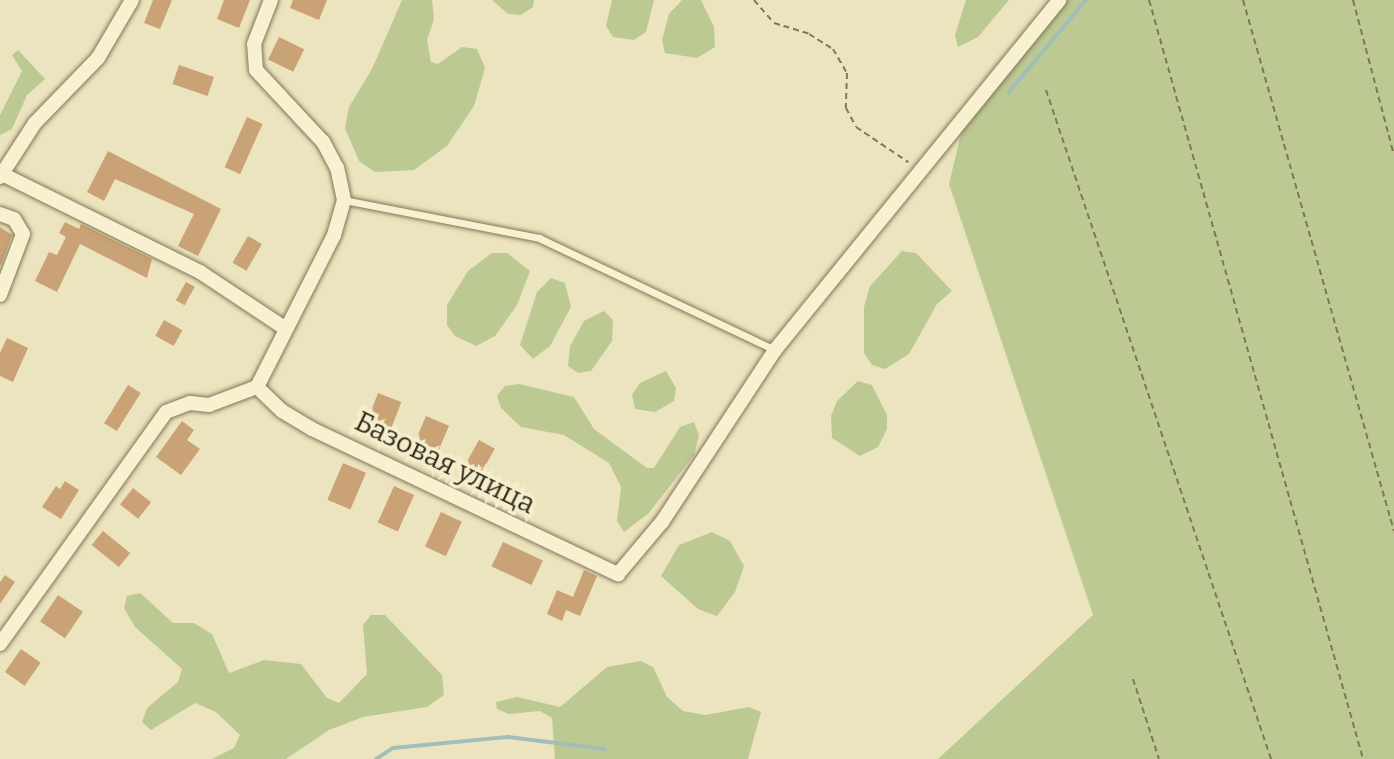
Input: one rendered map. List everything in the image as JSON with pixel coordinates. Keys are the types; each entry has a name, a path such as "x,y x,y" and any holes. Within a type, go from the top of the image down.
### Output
{"street":[{"path":"132,0 98,58 35,123 1,175 200,272 286,329"},
{"path":"0,644 158,420 175,406 209,405 257,387 334,235 344,200 330,153 256,70 254,44 271,0"},
{"path":"775,350 1059,0"},
{"path":"0,214 14,219 23,234 0,295"},
{"name":"Базовая улица","path":"257,387 282,411 312,429 618,574 662,522 775,350"}],"lane":[{"path":"344,200 539,238 775,350"}],"path":[{"path":"754,0 774,23 809,34 833,49 847,73 846,108 856,127 922,170"},
{"path":"1149,0 1363,759"},
{"path":"1243,0 1394,531"},
{"path":"1353,0 1394,155"},
{"path":"1046,90 1271,759"},
{"path":"1133,679 1159,759"}],"green space":[{"path":"402,0 432,0 434,19 427,40 431,62 438,64 462,47 477,49 485,68 474,106 447,146 414,170 375,172 359,161 345,128 349,107 372,69"},
{"path":"492,0 534,0 533,7 521,15 508,14"},
{"path":"612,0 654,0 646,32 634,40 613,37 606,26"},
{"path":"682,0 701,0 714,27 715,47 697,58 665,53 662,40 669,14"},
{"path":"966,0 1009,0 978,37 958,47 955,35"},
{"path":"1059,0 1394,0 1394,759 938,759 1093,615 949,184 964,121"},
{"path":"18,50 45,79 27,95 12,129 0,135 0,115 22,71 12,55"},
{"path":"902,251 916,253 952,291 937,304 909,354 885,369 872,365 864,353 864,307 870,286"},
{"path":"492,253 507,253 530,271 517,305 495,336 476,346 455,336 447,325 447,305 468,271"},
{"path":"551,278 565,283 571,307 550,346 533,359 520,345 537,292"},
{"path":"604,311 613,320 612,341 591,371 578,373 568,366 570,346 584,321"},
{"path":"666,371 676,388 674,401 655,412 635,409 632,395 640,383"},
{"path":"858,381 872,385 887,415 887,429 878,447 860,456 832,438 831,416 837,401"},
{"path":"519,384 574,397 594,429 647,468 654,468 680,427 694,422 699,435 694,455 649,513 624,532 617,521 621,487 609,463 564,435 521,427 501,408 497,396 505,386"},
{"path":"712,532 730,541 744,566 735,592 717,616 698,609 661,576 679,545"},
{"path":"140,593 173,623 194,623 212,634 229,673 264,660 301,664 327,698 339,703 367,674 363,625 371,615 385,615 442,675 444,695 427,707 363,717 329,730 286,759 212,759 234,748 240,735 216,712 195,703 151,730 142,722 147,708 178,682 182,669 135,627 124,608 127,596"},
{"path":"641,661 653,667 667,697 683,711 705,715 749,707 761,712 748,759 555,759 552,718 540,711 509,714 497,709 496,702 517,697 560,707 607,667"}],"building":[{"path":"153,0 172,0 160,29 144,23"},
{"path":"224,0 250,0 239,28 217,19"},
{"path":"293,0 327,0 319,20 290,8"},
{"path":"279,37 304,49 293,72 268,59"},
{"path":"179,65 214,77 207,96 172,84"},
{"path":"247,117 263,124 240,174 225,167"},
{"path":"108,151 221,209 198,256 178,246 194,214 115,179 104,201 87,192"},
{"path":"65,222 79,229 81,224 152,259 147,278 80,244 57,292 35,281 49,252 57,255 66,237 59,233"},
{"path":"0,227 12,235 1,265 0,265"},
{"path":"248,236 262,244 246,271 233,263"},
{"path":"186,282 195,287 185,305 176,300"},
{"path":"164,320 182,330 174,346 155,336"},
{"path":"7,338 28,348 13,382 0,376 0,353"},
{"path":"128,385 141,393 117,431 104,423"},
{"path":"378,393 401,402 388,437 364,428"},
{"path":"426,416 449,426 433,463 410,453"},
{"path":"182,421 194,430 187,440 200,449 181,475 156,457"},
{"path":"479,440 495,449 475,485 459,476"},
{"path":"343,463 366,473 350,510 327,500"},
{"path":"65,481 79,490 61,519 42,507 56,486 60,489"},
{"path":"394,486 414,495 398,531 378,523"},
{"path":"133,488 151,502 138,519 120,505"},
{"path":"441,512 462,522 446,556 425,546"},
{"path":"103,531 130,553 119,567 92,545"},
{"path":"503,542 543,561 531,585 492,566"},
{"path":"584,570 597,576 580,616 566,610 562,621 547,614 557,590 573,597"},
{"path":"5,575 15,582 0,604 0,582"},
{"path":"58,595 83,612 65,638 40,622"},
{"path":"21,649 41,663 25,686 5,672"}],"waterway":[{"path":"1009,92 1086,0"},
{"path":"376,759 393,748 508,737 604,749"}]}
